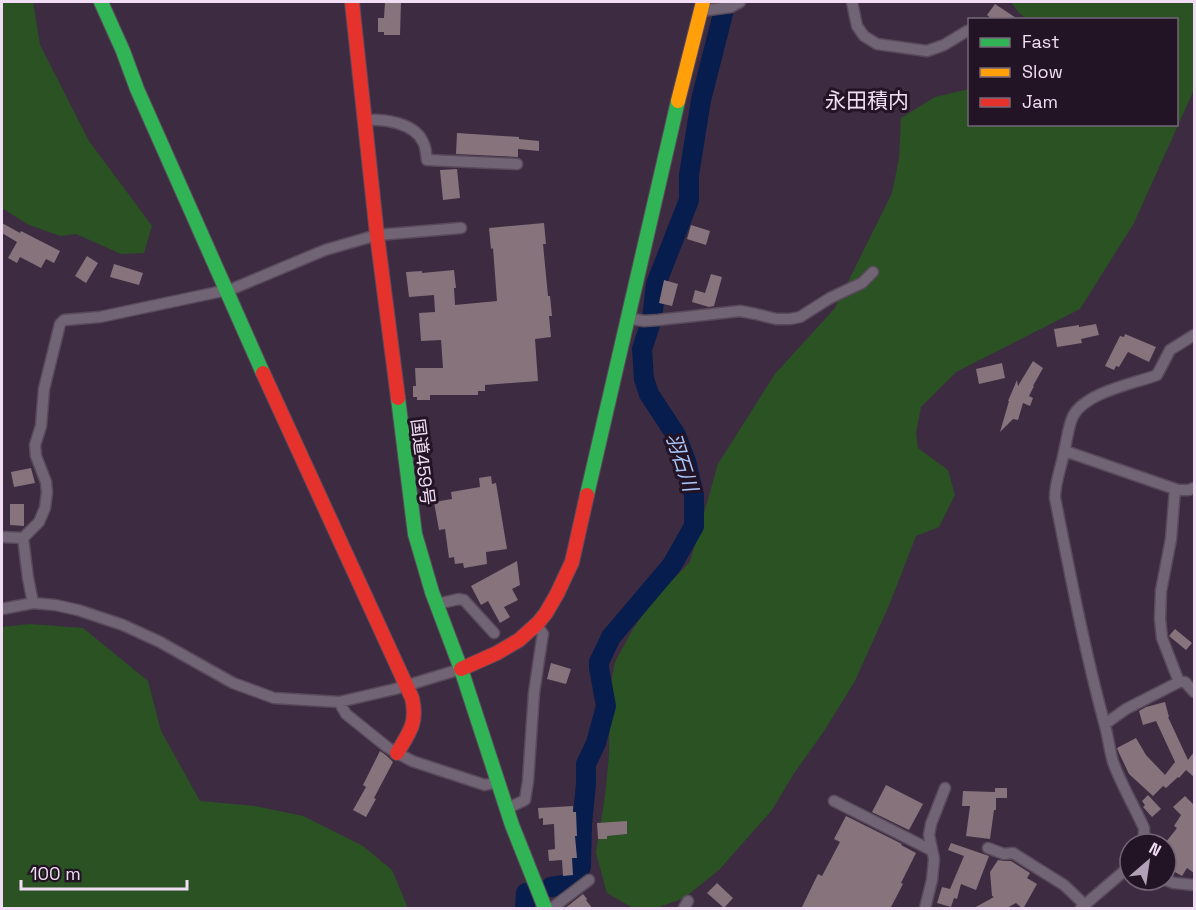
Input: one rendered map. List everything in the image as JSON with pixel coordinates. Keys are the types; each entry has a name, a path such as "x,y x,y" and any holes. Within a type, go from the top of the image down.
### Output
{"main road":[{"path":"101,2 137,88 323,504 392,657 407,685 415,714 413,724 397,753"},
{"name":"国道459号","path":"352,2 376,235 415,534 506,809 545,909"},
{"path":"461,669 497,655 526,635 547,612 572,562 680,92 702,6"}],"street":[{"path":"852,2 857,26 864,36 877,44 927,51 944,45 968,31"},
{"path":"702,6 731,6"},
{"path":"364,120 382,119 416,132 422,139 427,160 517,164"},
{"path":"2,537 23,538 39,522 45,508 46,482 36,456 35,445 41,426 44,389 60,324 64,320 100,317 228,290 325,250 376,235 461,228"},
{"path":"628,318 644,321 740,311 776,320 790,319 800,317 830,298 862,283 873,272"},
{"path":"1144,832 1114,764 1106,737 1055,498 1055,485 1072,418 1080,407 1106,392 1156,375 1170,350 1194,335"},
{"path":"1065,451 1175,489 1194,488"},
{"path":"1175,489 1171,539 1161,591 1160,620 1162,638 1179,682"},
{"path":"23,538 33,603"},
{"path":"437,604 459,598 464,600 494,633"},
{"path":"2,609 33,603 78,610 123,625 160,642 214,673 274,698 339,702 461,669"},
{"path":"506,809 525,800 527,790 534,693 543,634 536,624"},
{"path":"1105,724 1126,709 1179,682 1185,682 1194,692"},
{"path":"339,702 345,714 387,747 412,761 485,785 498,782"},
{"path":"925,909 934,859 929,835 945,788"},
{"path":"834,801 932,850"},
{"path":"988,848 1004,854 1013,854 1024,860 1064,885 1083,907 1118,876"},
{"path":"552,909 589,880"},
{"path":"1178,883 1194,885"}],"green space":[{"path":"2,2 33,2 40,45 89,141 152,226 144,253 121,254 76,234 60,236 27,224 2,208"},
{"path":"1011,2 1194,2 1194,87 1178,125 1178,18 1026,18"},
{"path":"968,89 968,126 1178,126 1134,223 1080,309 956,372 921,407 916,433 918,448 948,470 955,495 939,527 916,536 890,603 855,681 772,810 719,870 684,898 657,908 633,908 607,893 596,853 609,756 610,688 615,662 633,629 654,599 690,562 718,464 775,374 835,308 892,193 899,158 901,118 935,97"},
{"path":"30,624 83,628 148,681 161,731 200,801 255,806 303,816 363,846 392,870 408,908 2,908 2,627"}],"building":[{"path":"385,2 401,2 400,35 384,35 384,32 378,32 378,18 384,18"},
{"path":"995,4 1016,18 991,18 987,15"},
{"path":"457,133 519,137 519,139 539,141 539,151 518,149 518,157 456,154"},
{"path":"457,169 460,198 443,200 440,170"},
{"path":"2,223 60,251 54,263 46,259 41,268 20,257 17,263 8,258 17,242 2,233"},
{"path":"544,223 546,244 543,244 552,316 549,316 551,337 535,339 538,381 485,385 485,391 478,391 478,395 430,395 430,400 417,400 417,397 413,397 413,386 416,386 415,368 443,368 441,340 421,341 419,313 435,312 434,295 409,297 406,272 454,270 455,305 497,301 489,228"},
{"path":"691,225 710,231 706,245 687,239"},
{"path":"87,256 98,263 86,283 75,276"},
{"path":"114,264 143,273 139,285 110,277"},
{"path":"711,274 722,277 714,306 709,307 692,302 695,290 705,293"},
{"path":"664,280 678,284 672,306 659,303"},
{"path":"1096,324 1099,335 1081,339 1082,343 1057,347 1054,329"},
{"path":"1125,334 1156,347 1149,362 1128,352 1119,367 1116,366 1114,370 1105,366 1120,336 1124,337"},
{"path":"1033,361 1043,368 1029,396 1033,398 1030,406 1023,403 1018,420 1013,419 1000,432 1008,401 1017,380 1018,386"},
{"path":"1002,363 1005,378 979,384 976,369"},
{"path":"31,468 35,483 14,487 11,472"},
{"path":"491,476 492,484 496,483 507,549 486,552 487,564 464,568 463,563 455,564 454,557 449,558 445,529 439,530 434,502 452,499 451,492 480,487 479,478"},
{"path":"10,504 24,504 24,526 10,525"},
{"path":"517,561 520,585 512,589 518,600 504,607 510,617 500,623 488,601 481,605 471,586"},
{"path":"1175,629 1192,643 1186,650 1169,636"},
{"path":"551,663 571,669 566,684 547,679"},
{"path":"1165,702 1168,717 1188,760 1194,752 1194,777 1186,770 1179,778 1166,788 1163,786 1153,796 1129,774 1117,748 1136,738 1146,755 1165,775 1175,762 1156,721 1143,725 1139,711"},
{"path":"380,751 393,762 366,817 353,810 366,787 363,785"},
{"path":"886,785 923,804 909,830 872,812"},
{"path":"995,788 1007,788 1007,798 996,798 990,839 966,836 970,806 962,806 963,791 995,792"},
{"path":"1148,795 1161,809 1152,817 1143,807 1145,805 1142,801"},
{"path":"1185,796 1194,805 1194,873 1187,868 1182,876 1178,874 1178,832 1174,832 1177,828 1174,826 1181,815 1173,807"},
{"path":"573,806 573,812 576,812 577,858 572,858 573,875 563,876 562,860 549,861 548,850 555,849 554,824 543,825 543,818 539,819 538,808"},
{"path":"846,816 916,853 901,883 903,884 890,909 801,909 818,874 822,876 840,842 834,839"},
{"path":"627,821 627,834 598,839 597,823"},
{"path":"951,843 989,856 976,890 961,884 957,899 954,898 951,907 937,903 942,887 950,889 964,856 948,850"},
{"path":"998,860 1011,861 1030,873 1027,878 1037,884 1023,909 1016,903 1005,909 972,909 994,897 992,896 990,872"},
{"path":"717,883 733,898 724,908 707,893"},
{"path":"583,894 593,909 564,909"}],"waterway":[{"name":"羽石川","path":"551,887 570,884 577,878 581,866 586,764 596,743 606,706 599,662 611,637 672,565 694,526 694,495 686,461 676,435 649,394 644,379 642,349 652,319 656,284 689,200 689,175 701,100 726,2"},
{"name":"羽石川","path":"525,908 526,893"}],"traffic: fast":[{"path":"101,2 137,89 263,373"},
{"path":"587,495 678,101"},
{"path":"398,398 415,534 432,592 461,669 512,825 545,908"}],"traffic: slow":[{"path":"678,101 703,2"}],"traffic: jam":[{"path":"352,2 377,235 398,398"},
{"path":"263,373 412,698 413,721 397,753"},
{"path":"461,669 519,640 546,613 572,562 587,495"}],"district":[{"name":"永田積内","path":"867,100"}]}
